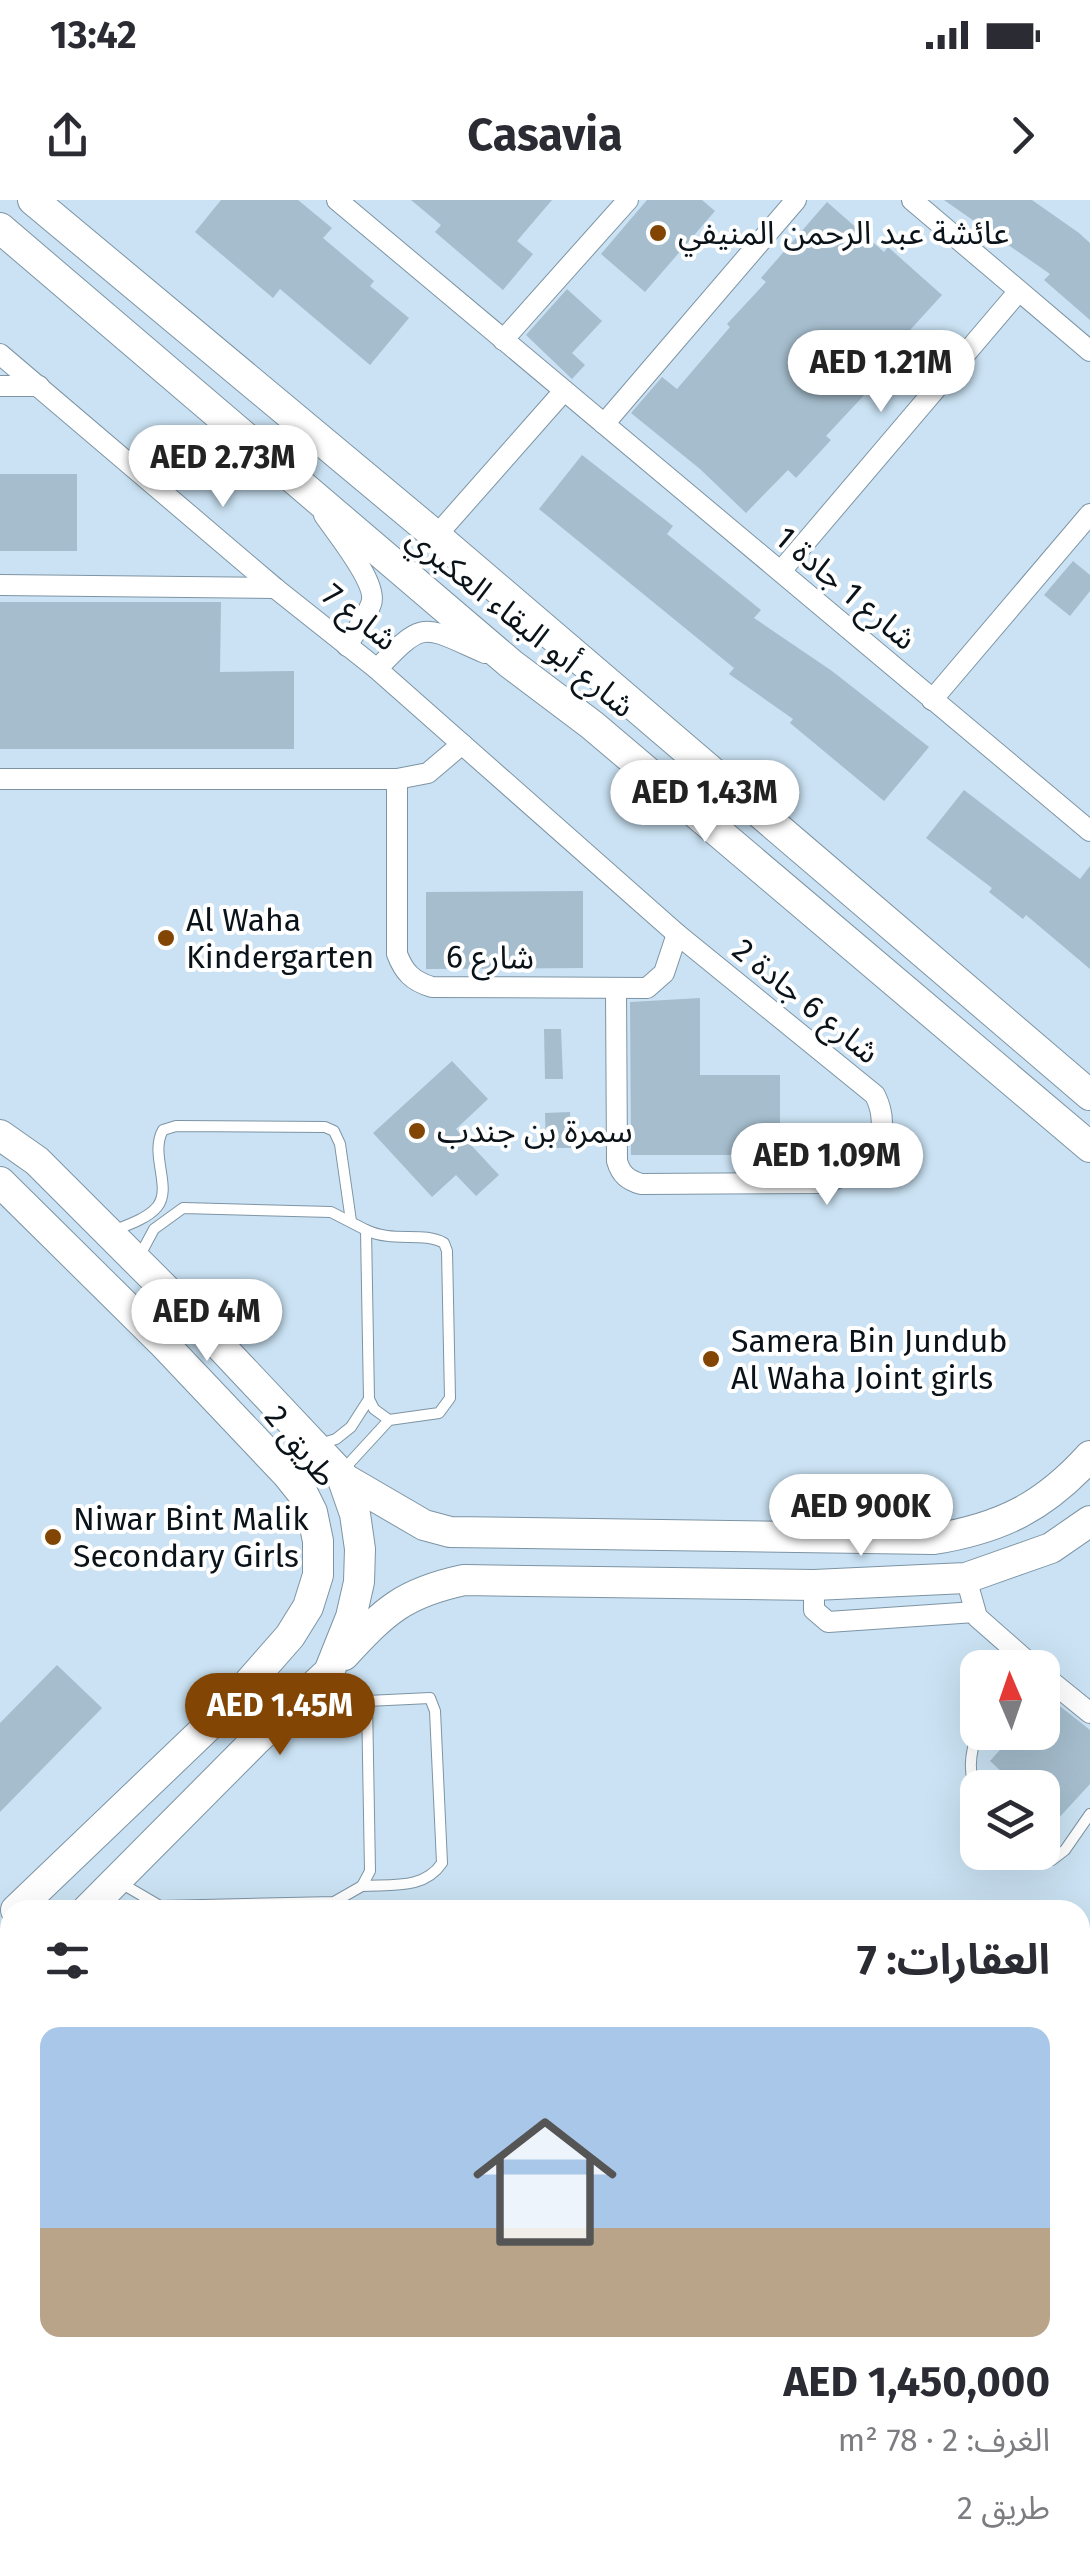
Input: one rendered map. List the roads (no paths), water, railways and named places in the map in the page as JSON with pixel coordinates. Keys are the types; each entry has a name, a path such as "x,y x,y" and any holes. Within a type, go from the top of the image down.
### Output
{"street":[{"path":"10,200 143,309 173,316"},
{"name":"شارع أبو البقاء العكبري","path":"33,200 436,536 1090,1095"},
{"name":"شارع 1 جادة 1","path":"338,200 1090,831"},
{"path":"503,340 628,200"},
{"path":"604,424 796,200"},
{"path":"912,200 1090,351"},
{"name":"شارع أبو البقاء العكبري","path":"0,228 511,664 592,724 1090,1148"},
{"path":"781,571 1018,292"},
{"name":"شارع 7","path":"0,354 275,588 377,669 677,934"},
{"path":"0,386 39,386"},
{"path":"436,536 563,392"},
{"path":"306,488 364,574 373,594 371,605 347,646"},
{"path":"932,700 1090,514"},
{"path":"0,585 275,588"},
{"path":"377,669 406,638 418,631 440,633 511,664"},
{"path":"592,724 627,742 755,848 769,856 784,854 790,848 791,838"},
{"path":"0,779 397,779 428,773 462,744"},
{"name":"شارع 6","path":"397,779 397,954 412,979 432,986 647,988 664,973 677,934"},
{"name":"شارع 6 جادة 2","path":"616,990 617,1161 630,1181 809,1185 826,1183 852,1171 866,1158 883,1126 875,1095 677,934"},
{"name":"طريق 2","path":"0,1136 37,1161 193,1317 342,1477 424,1525 450,1532 536,1535 934,1539 968,1533 1029,1509 1061,1488 1090,1456"},
{"name":"طريق 2","path":"0,1182 162,1342 303,1494 312,1512 320,1557 308,1607 290,1636 224,1710 27,1900"},
{"path":"162,1342 177,1346 186,1343 192,1336 193,1317"},
{"path":"230,1415 228,1394 234,1388 262,1389"},
{"name":"طريق 2","path":"328,1672 342,1642 359,1582 355,1514 342,1477"},
{"name":"طريق 2","path":"98,1900 385,1611 428,1588 464,1580 814,1585 966,1578 1051,1548 1090,1521"},
{"path":"536,1535 522,1551 521,1564 536,1580"},
{"path":"811,1540 820,1542 831,1557 828,1574 814,1585 814,1610 828,1622 975,1612"},
{"path":"966,1578 975,1612 1002,1650"},
{"path":"1060,1689 1090,1713"},
{"path":"224,1710 225,1728 231,1737 256,1740"},
{"path":"155,1779 178,1780 184,1787 184,1812"}],"lane":[{"path":"107,1234 158,1207 163,1194 156,1142 163,1130 176,1126 325,1127 334,1131 340,1144 352,1222"},
{"path":"163,1194 171,1204 183,1208 332,1212 390,1238 436,1238 444,1243 450,1398 439,1413 389,1420 364,1444 342,1477"},
{"path":"136,1261 154,1229 183,1208"},
{"path":"366,1230 369,1398 374,1409 389,1420"},
{"path":"314,1446 336,1439 351,1427 369,1398"},
{"path":"328,1672 367,1701 430,1698 435,1710 442,1863 434,1875 420,1882 362,1886 338,1900"},
{"path":"362,1886 370,1871 367,1701"},
{"path":"1060,1855 1090,1814"},
{"path":"118,1882 147,1900"},
{"path":"351,1893 351,1900"}],"place":[{"name":"عائشة عبد الرحمن المنيفي","path":"658,233"},
{"name":"Al Waha Kindergarten","path":"166,938"},
{"name":"سمرة بن جندب","path":"417,1131"},
{"name":"Samera Bin Jundub Al Waha Joint girls","path":"711,1359"},
{"name":"Niwar Bint Malik Secondary Girls","path":"53,1537"}]}
